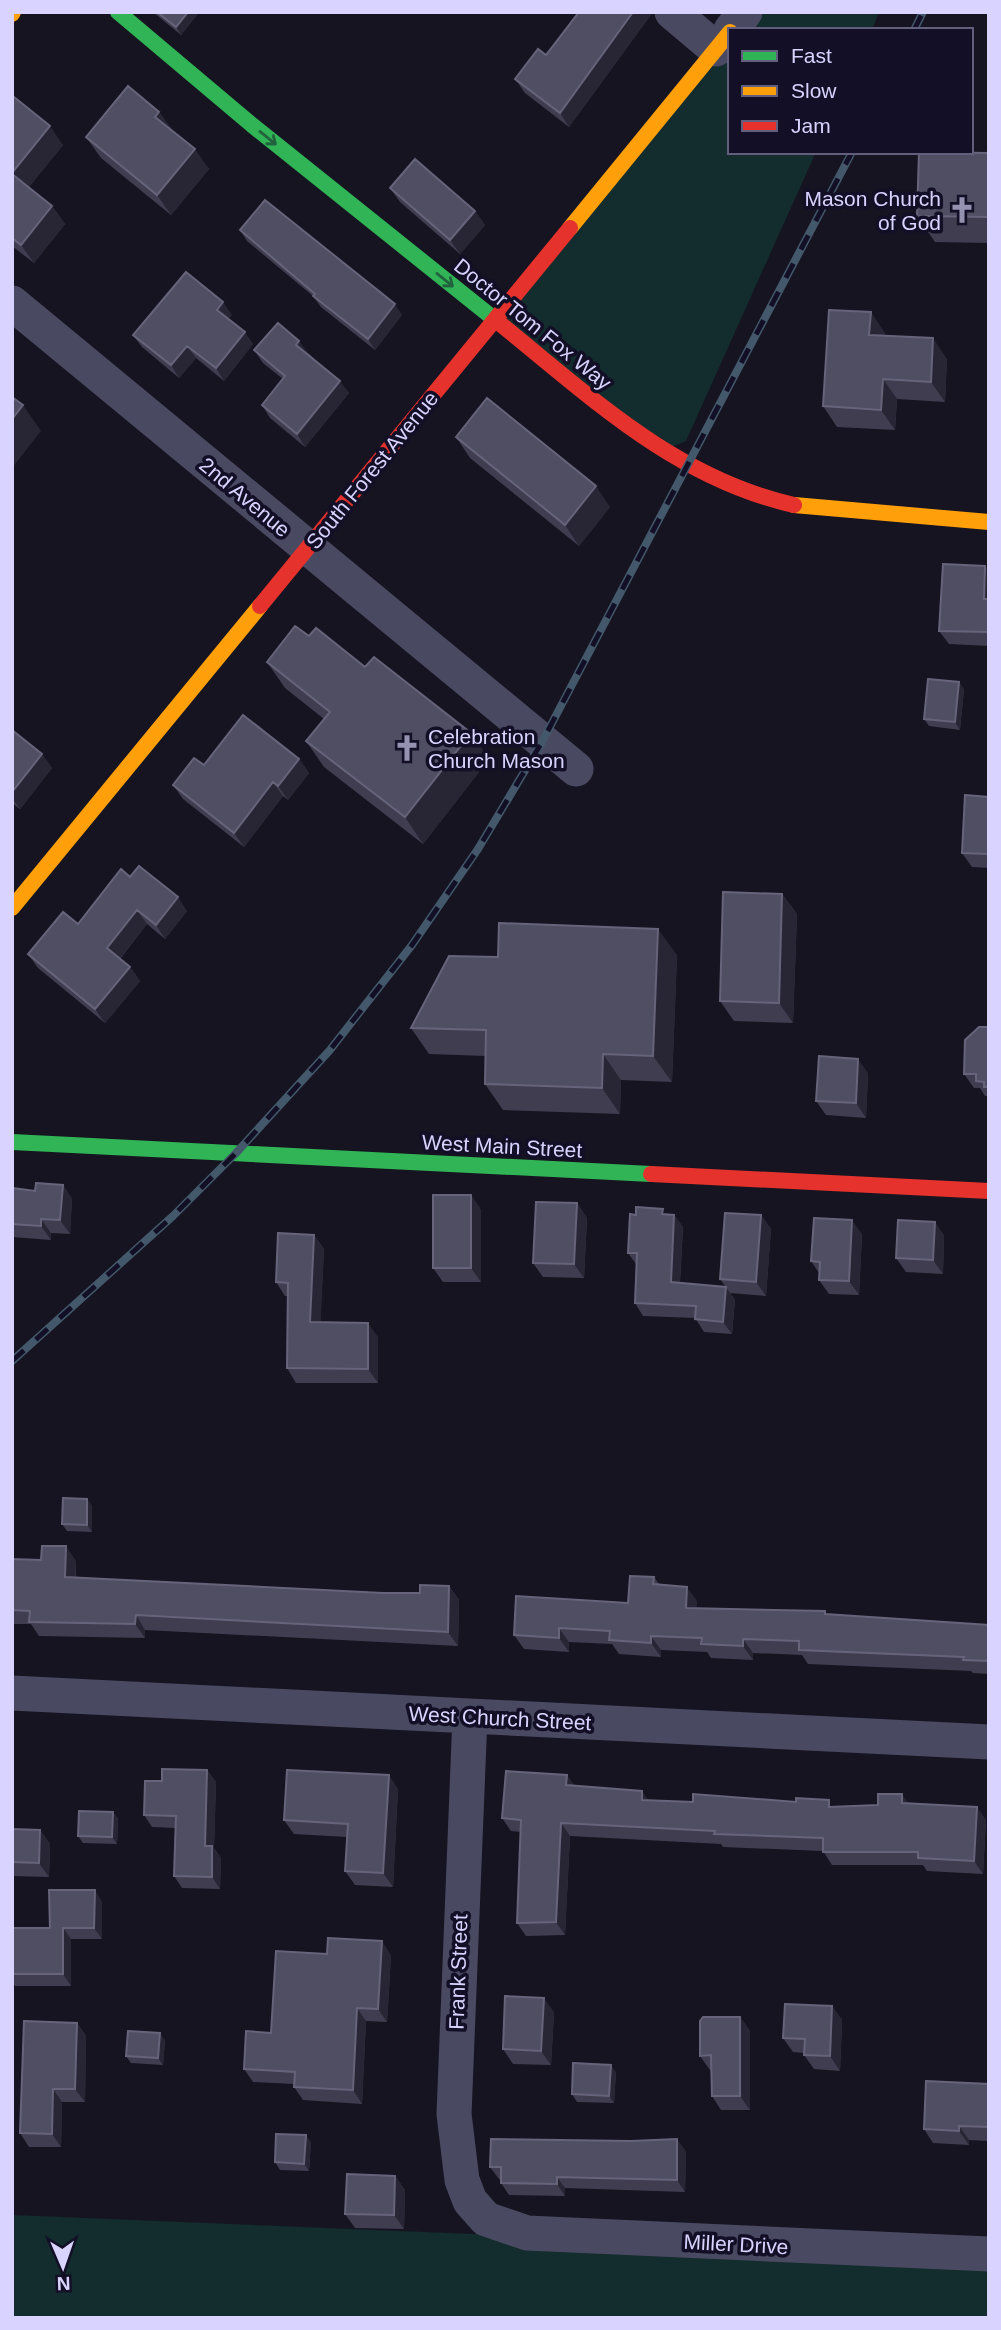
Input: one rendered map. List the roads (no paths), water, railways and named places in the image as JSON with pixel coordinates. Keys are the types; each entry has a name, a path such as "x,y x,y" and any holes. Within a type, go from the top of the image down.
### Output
{"street":[{"name":"Doctor Tom Fox Way","path":"118,12 215,94 495,320 662,451 751,495 799,506 989,522"},
{"path":"672,12 726,37"},
{"name":"South Forest Avenue","path":"733,28 745,12"},
{"name":"South Forest Avenue","path":"12,908 726,37"},
{"name":"2nd Avenue","path":"12,303 576,769"},
{"name":"West Main Street","path":"12,1142 989,1191"},
{"name":"West Church Street","path":"12,1693 989,1742"},
{"name":"Frank Street","path":"470,1717 454,2114 462,2180 470,2201 486,2219"},
{"name":"Miller Drive","path":"486,2219 527,2233 989,2254"}],"railway":[{"path":"915,28 923,12"},
{"path":"12,1361 173,1216 236,1153 330,1050 412,945 478,849 542,742 851,154"}],"place":[{"name":"Mason Church of God","path":"962,210"},
{"name":"Celebration Church Mason","path":"407,748"}]}
